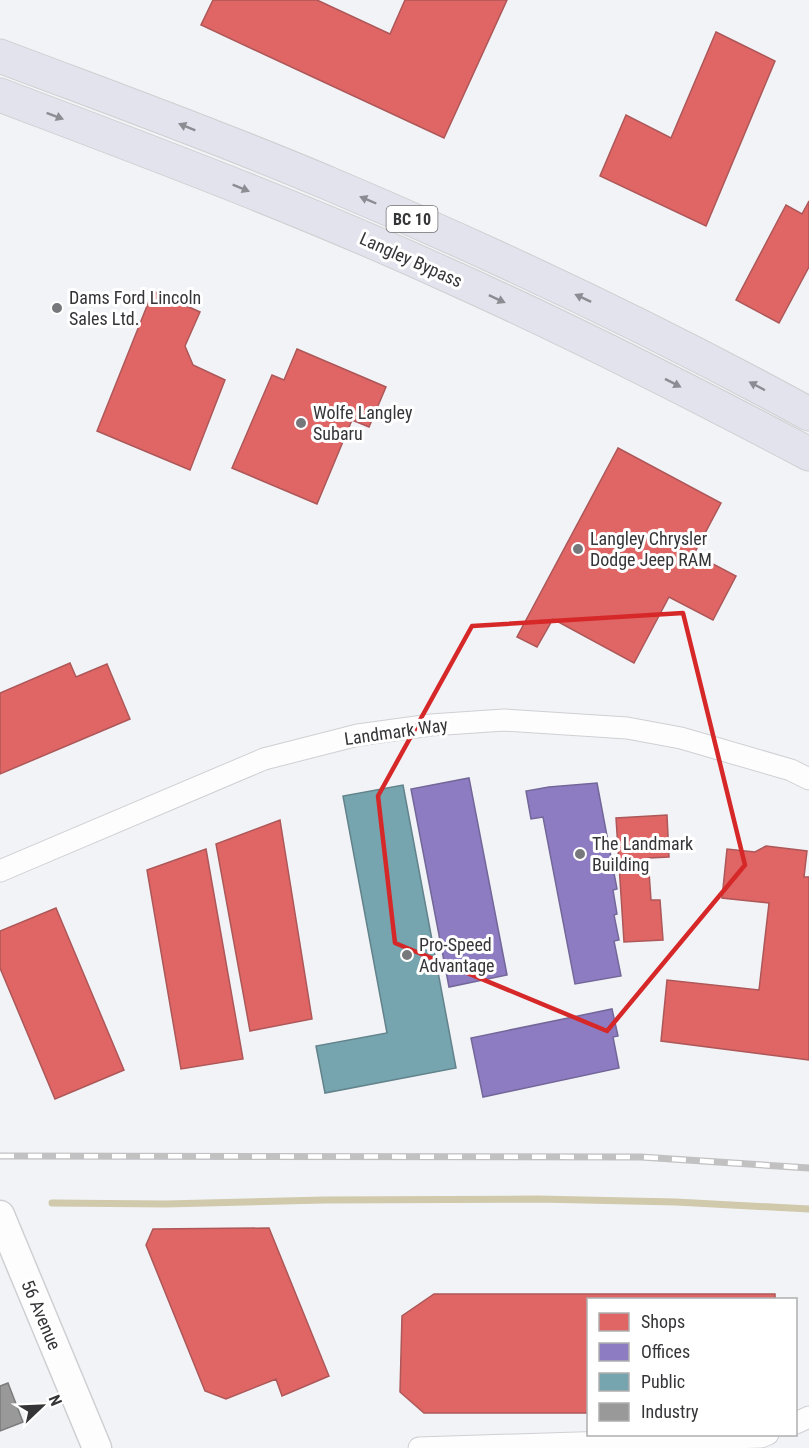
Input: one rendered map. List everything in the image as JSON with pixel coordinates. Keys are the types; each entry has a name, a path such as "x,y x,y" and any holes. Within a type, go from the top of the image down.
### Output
{"highway":[{"name":"Langley Bypass","path":"0,56 174,121 328,183 441,232 685,348 809,414"},
{"name":"Langley Bypass","path":"0,95 314,217 447,274 623,358 809,454"}],"main road":[{"name":"56 Avenue","path":"0,1215 97,1448"}],"street":[{"name":"Landmark Way","path":"0,871 264,759 358,735 431,725 504,720 627,728 681,738 791,770 809,778"},
{"path":"419,1448 763,1436"}],"highlighted area":[{"path":"683,613 745,865 607,1031 395,943 378,796 472,626"}],"building: Shops":[{"path":"213,0 317,0 390,34 405,0 507,0 444,138 201,25"},
{"path":"716,32 775,61 706,226 600,176 626,115 671,138"},
{"path":"809,201 809,267 779,323 736,300 786,205 802,214"},
{"path":"153,291 200,312 185,346 193,365 225,380 190,470 97,431"},
{"name":"Wolfe Langley Subaru","path":"297,349 386,387 369,427 352,420 317,504 232,468 272,375 284,380"},
{"path":"618,448 721,503 694,554 736,576 713,620 669,597 634,663 553,619 537,647 517,637"},
{"path":"70,663 76,677 107,664 130,719 0,774 0,693"},
{"path":"667,815 669,857 648,858 651,900 660,900 663,940 624,942 616,818"},
{"path":"280,820 312,1019 250,1031 216,844"},
{"path":"766,846 807,851 804,877 809,877 809,1060 661,1041 667,980 759,990 769,903 722,898 727,849 755,852"},
{"path":"206,849 243,1059 181,1069 147,870"},
{"path":"56,908 124,1070 55,1099 0,968 0,931"},
{"path":"269,1228 329,1376 282,1396 276,1379 226,1399 205,1391 146,1245 153,1229"},
{"path":"434,1294 775,1294 775,1298 587,1298 587,1413 424,1413 400,1392 402,1316"}],"building: Offices":[{"path":"469,778 507,975 449,987 411,789"},
{"name":"The Landmark Building","path":"597,783 617,889 613,890 617,914 614,915 619,940 614,941 621,976 575,984 543,817 531,819 526,791"},
{"path":"612,1009 618,1036 613,1037 619,1068 483,1097 471,1038"}],"building: Public":[{"path":"403,785 456,1068 325,1093 316,1046 387,1033 343,796"}],"building: Industry":[{"path":"8,1383 23,1422 0,1431 0,1386"}],"waterway":[{"path":"52,1203 166,1204 324,1200 538,1199 676,1202 809,1209"}],"railway":[{"path":"0,1156 641,1157 809,1168"}],"place":[{"name":"Dams Ford Lincoln Sales Ltd.","path":"57,308"},
{"name":"Wolfe Langley Subaru","path":"301,423"},
{"name":"Langley Chrysler Dodge Jeep RAM","path":"578,549"},
{"name":"The Landmark Building","path":"580,854"},
{"name":"Pro-Speed Advantage","path":"407,955"}]}
